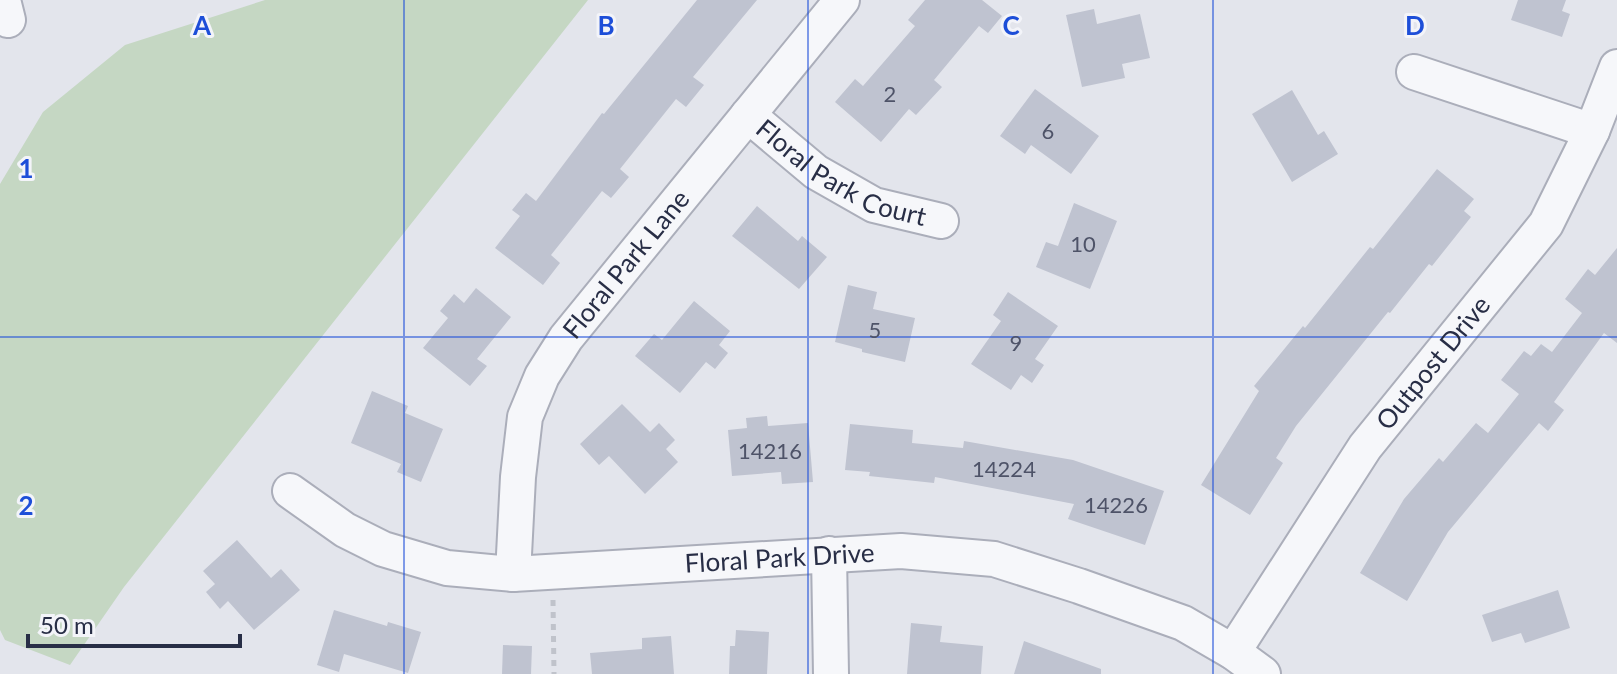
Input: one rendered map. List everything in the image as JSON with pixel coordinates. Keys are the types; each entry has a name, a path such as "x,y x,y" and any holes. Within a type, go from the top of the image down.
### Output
{"street":[{"name":"Floral Park Lane","path":"513,574 518,477 525,417 542,376 566,338 842,0"},
{"name":"Outpost Drive","path":"1233,652 1365,447 1546,224 1592,131 1617,67"},
{"path":"1414,72 1592,131"},
{"name":"Floral Park Court","path":"748,115 816,172 874,205 941,221"},
{"name":"Floral Park Drive","path":"290,491 345,530 383,549 447,568 513,574 901,551 994,559 1183,623 1233,652 1263,674"},
{"path":"829,554 831,674"}],"path":[{"path":"553,571 554,674"}],"green space":[{"path":"265,0 588,0 124,587 70,665 5,640 0,630 0,184 43,112 125,45"}],"building":[{"path":"697,0 757,0 693,77 704,85 686,107 676,99 620,169 629,177 611,198 602,191 551,255 560,263 543,285 495,248 520,216 512,210 526,193 536,201 602,113"},
{"path":"925,0 982,0 1002,16 988,33 979,26 934,80 942,87 916,115 909,109 881,142 835,102 855,79 863,86 915,26 908,20"},
{"path":"1518,0 1566,0 1562,11 1570,14 1562,37 1511,20"},
{"path":"1094,9 1097,24 1140,14 1150,58 1122,64 1125,78 1082,87 1066,15"},
{"path":"1035,89 1099,136 1071,174 1031,145 1025,154 1000,136"},
{"path":"1292,90 1318,135 1324,131 1338,154 1292,182 1252,114"},
{"path":"1437,169 1474,199 1464,211 1471,217 1432,266 1429,264 1388,312 1296,426 1276,458 1283,463 1250,515 1201,485 1259,391 1254,386 1370,247 1373,249"},
{"path":"1074,203 1117,221 1090,289 1036,267 1046,242 1058,246"},
{"path":"757,206 798,241 802,236 827,257 799,289 732,236"},
{"path":"1617,248 1617,343 1604,333 1554,402 1564,410 1548,431 1539,423 1448,532 1407,601 1360,573 1404,499 1439,458 1443,462 1476,423 1488,433 1519,394 1501,380 1524,351 1531,356 1541,344 1552,352 1582,313 1565,299 1588,269 1595,275"},
{"path":"848,285 877,292 873,309 915,318 905,362 835,342"},
{"path":"476,288 511,317 477,359 487,366 470,386 423,348 448,318 440,311 454,294 464,303"},
{"path":"1008,292 1058,326 1035,359 1044,365 1032,383 1021,375 1011,390 971,364 1001,321 993,315"},
{"path":"694,301 730,331 719,345 728,353 715,369 706,362 680,393 635,356 654,334 662,340"},
{"path":"372,391 408,406 405,413 443,429 421,482 397,472 401,464 351,443"},
{"path":"622,404 650,432 659,423 675,440 666,449 678,462 645,494 609,456 599,465 580,444"},
{"path":"767,416 768,426 808,423 813,482 782,484 781,472 732,476 728,430 747,428 746,418"},
{"path":"850,424 913,430 912,443 963,448 964,441 1073,460 1164,491 1145,545 1068,519 1074,504 935,477 934,483 869,476 870,472 845,470"},
{"path":"237,540 271,578 281,569 300,590 254,630 228,601 220,609 206,592 215,584 203,571"},
{"path":"1558,590 1570,628 1525,643 1521,633 1492,642 1482,615"},
{"path":"334,610 387,626 388,622 421,632 408,673 344,654 339,672 317,665"},
{"path":"911,623 942,626 940,642 983,646 981,674 907,674"},
{"path":"736,630 769,632 767,674 729,674 730,646 735,646"},
{"path":"671,636 674,674 592,674 590,653 642,649 642,638"},
{"path":"1024,641 1101,669 1101,674 1014,674"},
{"path":"503,645 532,646 531,674 502,674"}]}
